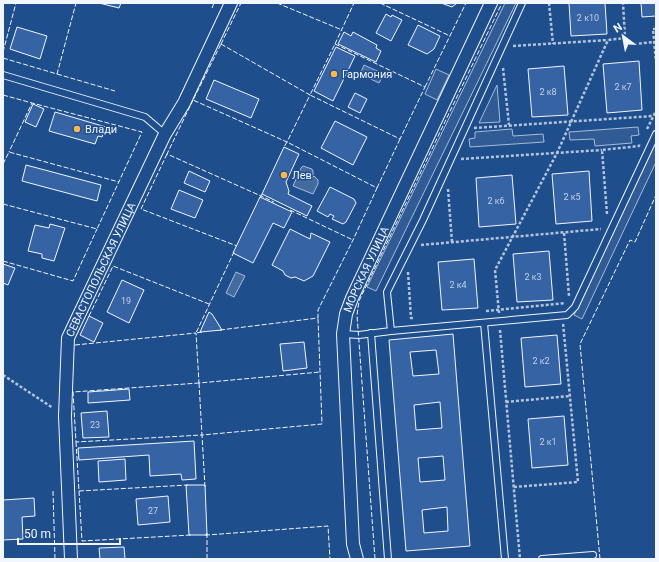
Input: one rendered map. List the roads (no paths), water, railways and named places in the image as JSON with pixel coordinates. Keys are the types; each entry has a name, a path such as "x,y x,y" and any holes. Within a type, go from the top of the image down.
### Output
{"street":[{"name":"СЕВАСТОПОЛЬСКАЯ УЛИЦА","path":"71,559 65,416 68,338 165,134 184,104 231,3"},
{"name":"МОРСКАЯ УЛИЦА","path":"357,559 353,544 343,334 346,314 352,298 491,3"}],"lane":[{"path":"391,331 387,292 426,213 522,3"},
{"path":"3,75 145,117 165,134"},
{"path":"343,334 371,333 567,315 575,307 656,134"},
{"path":"484,323 505,559"},
{"path":"371,333 388,559"},
{"path":"542,559 593,555"}],"place":[{"name":"Гармония","path":"334,74"},
{"name":"Влади","path":"77,129"},
{"name":"Лев","path":"284,175"}]}
